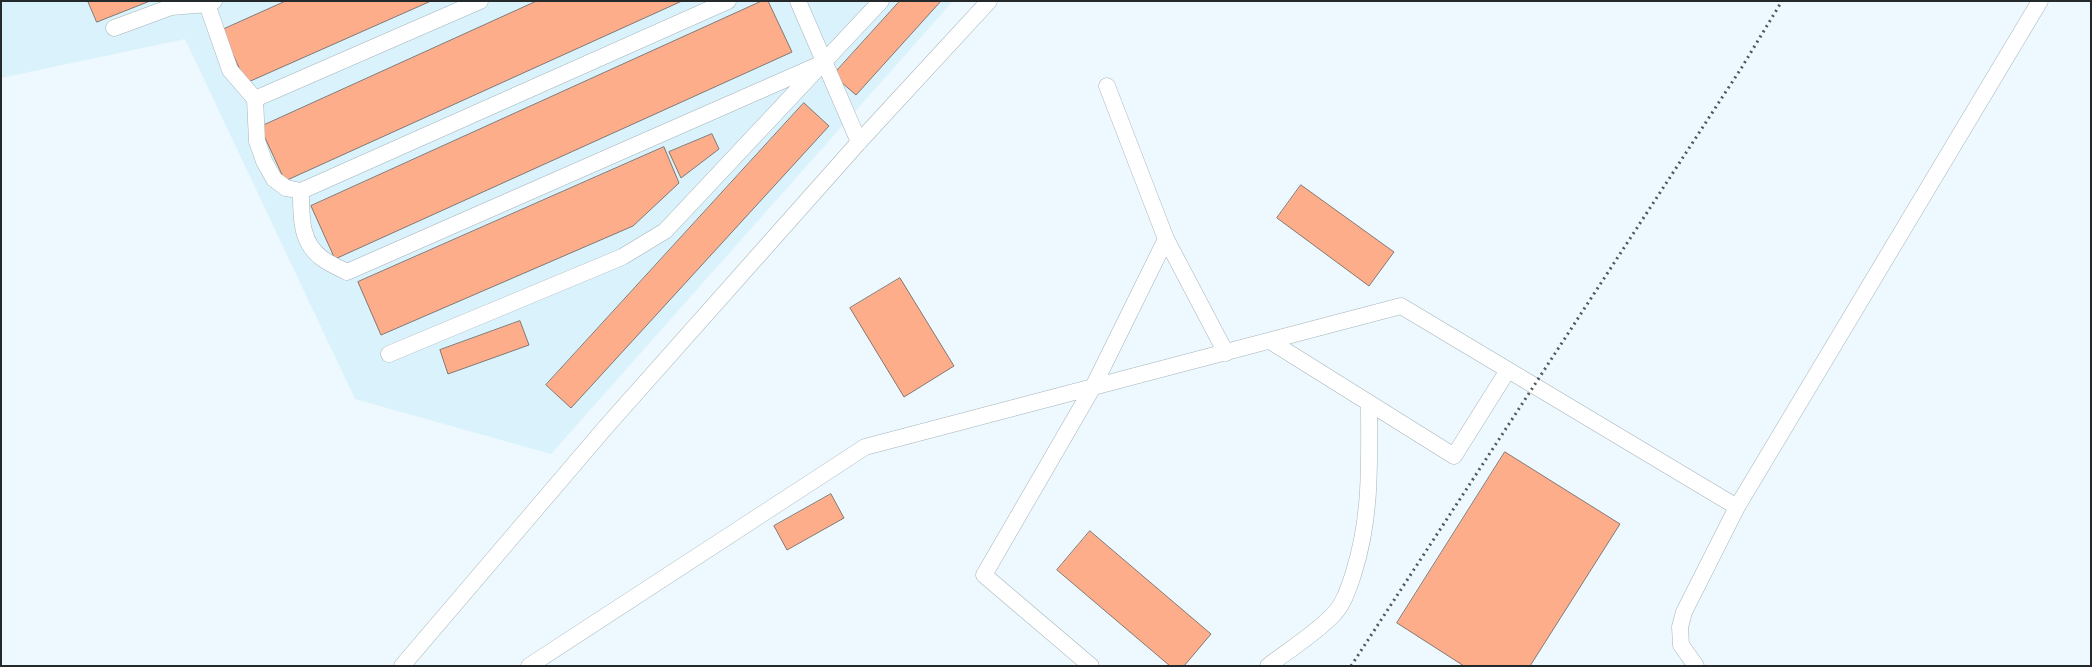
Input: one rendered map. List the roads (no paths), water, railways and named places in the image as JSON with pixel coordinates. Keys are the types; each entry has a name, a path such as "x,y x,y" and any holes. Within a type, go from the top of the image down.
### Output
{"lane":[{"path":"255,99 480,1"},
{"path":"114,28 171,8 210,3 230,70 255,99 258,140 264,161 274,179 286,188 301,191 728,1"},
{"path":"798,1 859,142"},
{"path":"389,354 622,257 665,231 679,218 881,1"},
{"path":"402,666 605,428 859,142 989,1"},
{"path":"1696,666 1681,645 1680,627 1684,612 1737,506 2040,1"},
{"path":"301,191 300,218 307,241 322,259 347,272 825,62"},
{"path":"1107,86 1166,239 1226,353"},
{"path":"1091,666 984,575 1093,387 1166,239"},
{"path":"529,666 739,527 865,447 1401,306 1737,506"},
{"path":"1270,341 1454,456 1508,370"},
{"path":"1268,666 1331,618 1342,604 1349,587 1362,547 1368,504 1369,403"}],"railway":[{"path":"1351,666 1742,67 1782,1"}]}
